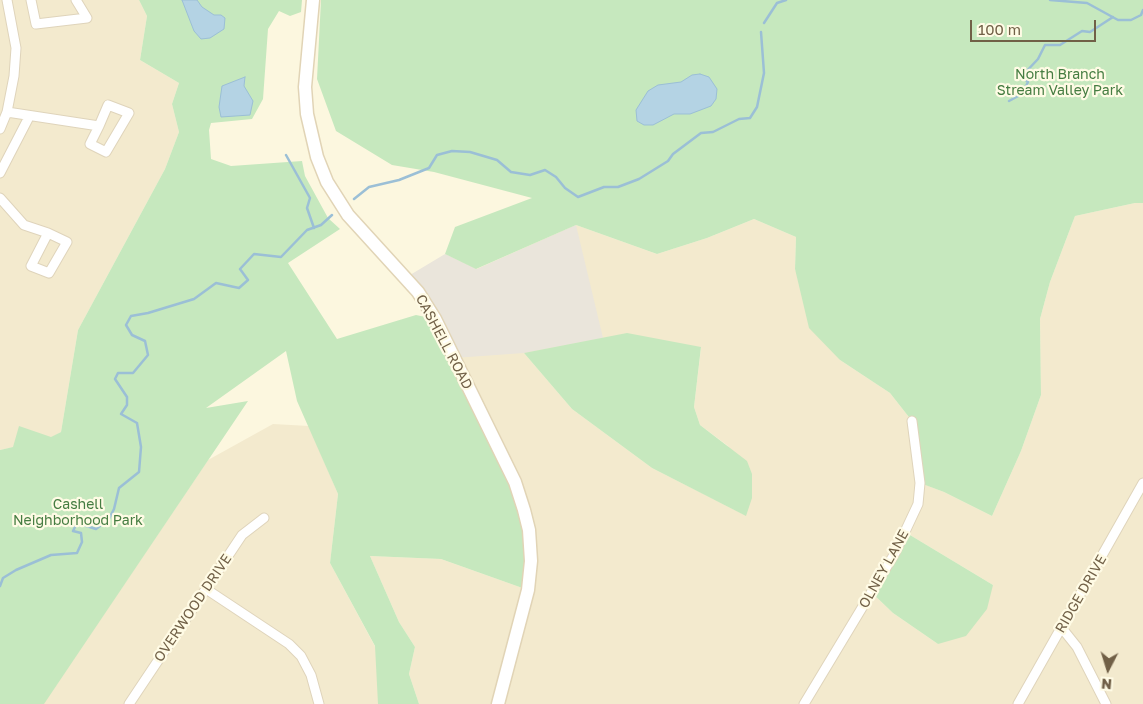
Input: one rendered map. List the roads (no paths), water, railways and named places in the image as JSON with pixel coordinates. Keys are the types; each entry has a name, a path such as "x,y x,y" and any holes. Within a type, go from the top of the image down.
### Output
{"street":[{"path":"31,0 36,24 86,18 76,0"},
{"name":"CASHELL ROAD","path":"313,0 305,87 307,114 317,157 327,182 348,215 418,292 435,319 515,482 524,510 529,530 531,561 528,590 498,704"},
{"path":"0,129 7,112 14,76 16,48 7,1"},
{"path":"108,105 129,113 106,152 90,144 99,126 108,105"},
{"path":"7,112 29,117 99,126"},
{"path":"0,173 29,117"},
{"path":"0,198 24,226 48,233 67,242 48,273 31,266 48,233"},
{"name":"OLNEY LANE","path":"804,704 895,553 918,504 920,483 912,421"},
{"name":"RIDGE DRIVE","path":"1018,704 1143,483"},
{"name":"OVERWOOD DRIVE","path":"129,704 242,535 264,518"},
{"path":"206,589 289,644 301,656 311,675 319,704"},
{"path":"1061,628 1077,647 1106,704"}],"water":[{"path":"182,0 197,0 202,7 214,15 221,15 225,18 224,29 210,38 201,39 194,31"},
{"path":"700,74 709,77 717,89 716,99 711,106 690,114 674,114 653,125 644,125 637,121 636,110 648,91 658,85 681,82 692,75"},
{"path":"245,77 244,86 253,101 250,115 221,117 219,107 222,86"}],"waterway":[{"path":"764,23 777,3 786,0"},
{"path":"1050,0 1087,3 1118,20 1131,20 1141,15 1143,10"},
{"path":"1009,101 1022,94 1028,82 1022,76 1038,59 1045,45 1060,45 1082,31 1090,32 1113,17"},
{"path":"354,199 369,187 399,180 429,168 437,155 452,151 470,152 497,160 511,172 530,175 545,170 556,177 565,188 578,197 604,187 618,187 639,179 668,161 673,154 701,133 713,132 739,119 750,118 757,107 764,73 761,32"},
{"path":"286,155 310,198 307,208 314,228"},
{"path":"0,586 3,578 16,570 51,555 77,553 82,542 81,533 73,531 77,523 96,529 109,519 114,509 119,488 139,472 141,447 137,423 121,414 127,405 127,397 115,379 118,373 133,373 148,355 145,341 132,335 126,325 131,316 148,313 194,299 216,283 239,288 248,280 240,269 254,254 281,257 307,230 321,225 332,215"}],"park label":[{"name":"North Branch Stream Valley Park","path":"1060,84"},
{"name":"Cashell Neighborhood Park","path":"78,514"}]}
